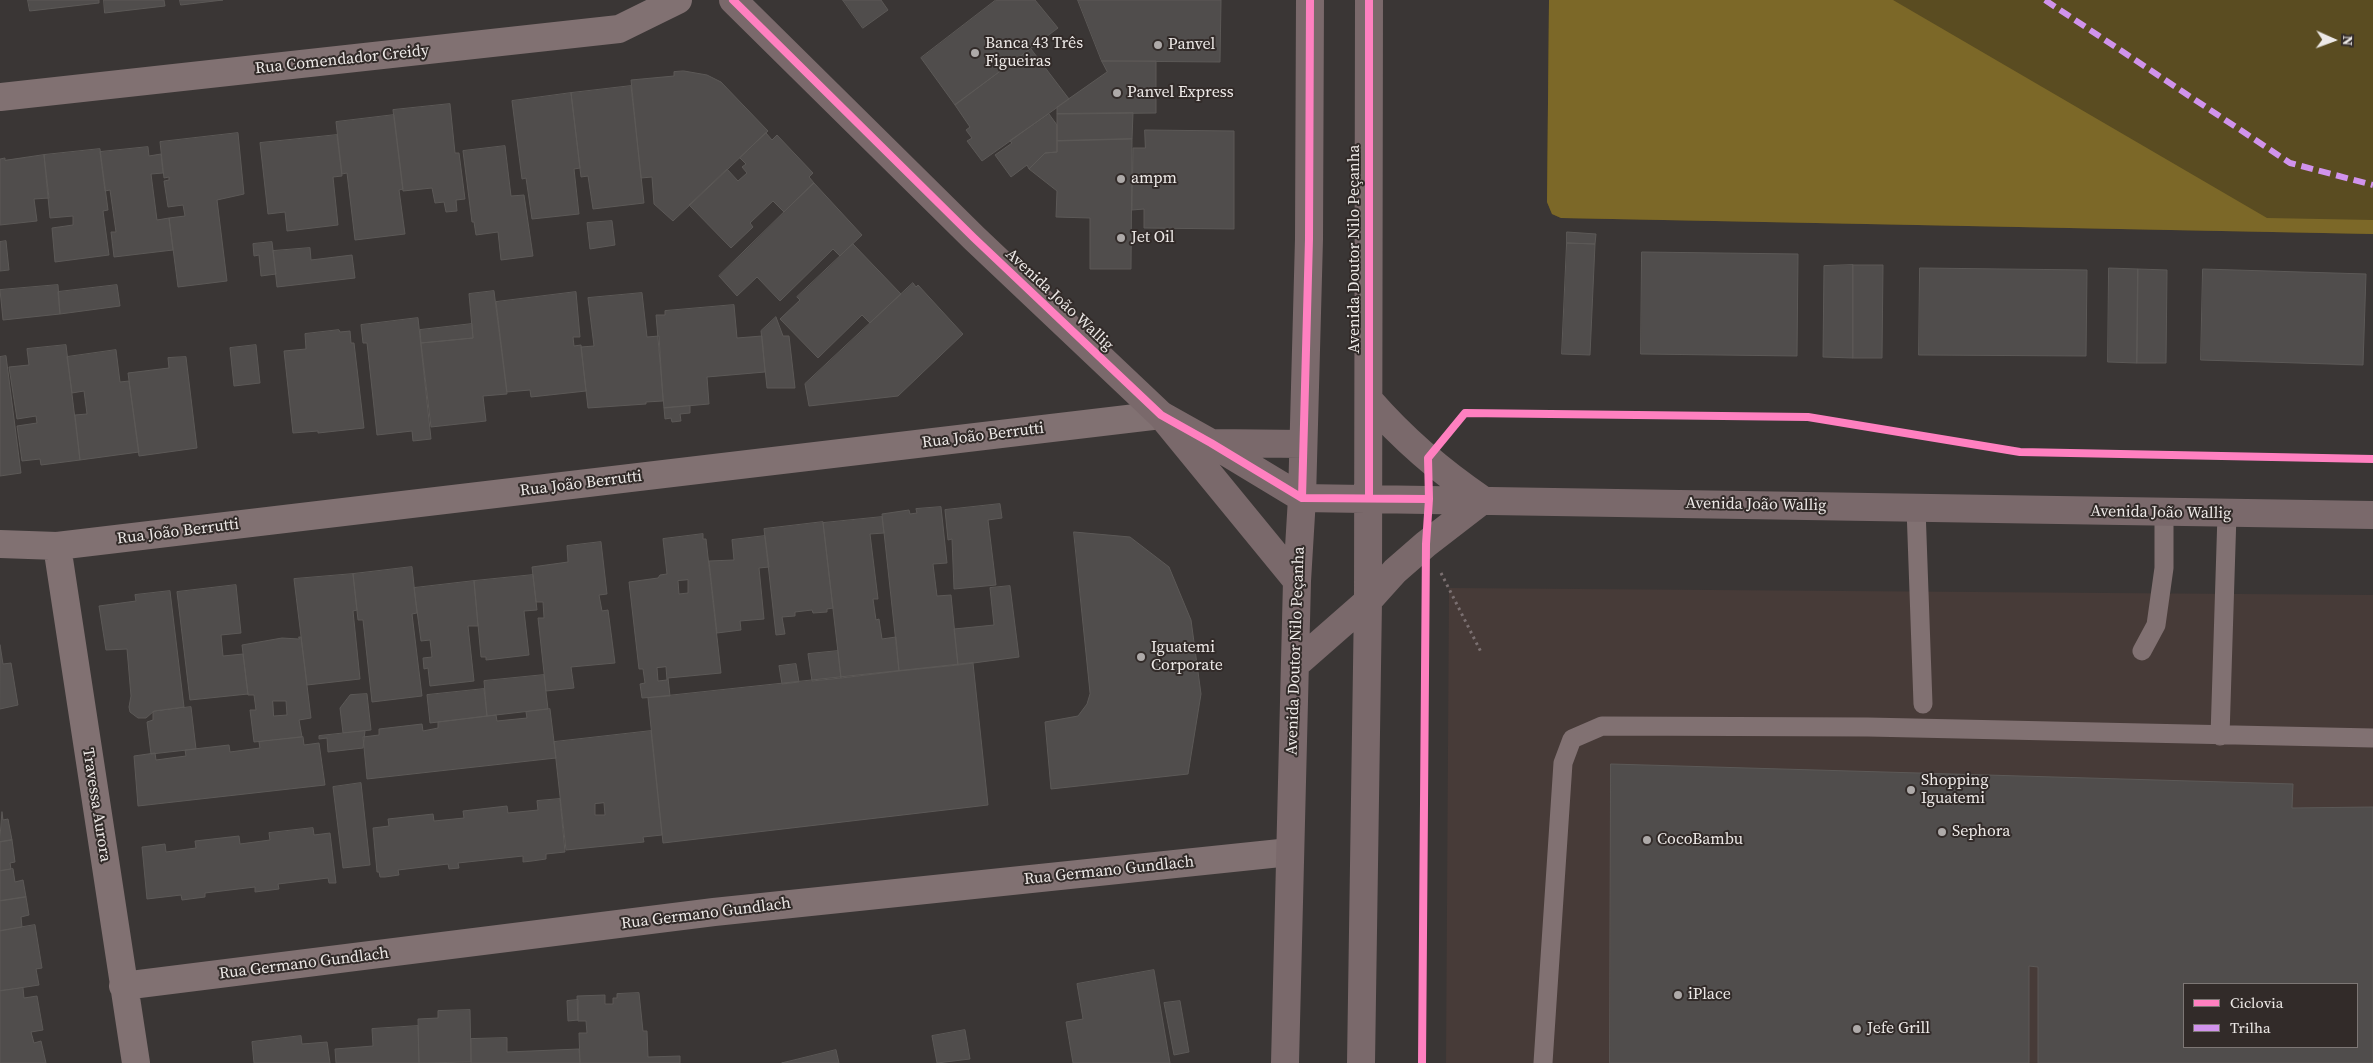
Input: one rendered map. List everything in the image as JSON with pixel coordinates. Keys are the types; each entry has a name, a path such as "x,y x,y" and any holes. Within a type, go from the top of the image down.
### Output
{"main road":[{"name":"Avenida João Wallig","path":"733,0 974,238 1161,416 1297,581"},
{"name":"Avenida Doutor Nilo Peçanha","path":"1285,1063 1297,581 1302,498 1309,239 1310,0"},
{"name":"Avenida Doutor Nilo Peçanha","path":"1361,1063 1369,498 1369,0"},
{"path":"1295,665 1368,601 1395,572 1426,544 1483,500 1453,480 1398,432 1369,400"},
{"name":"Avenida João Wallig","path":"1161,416 1211,443 1302,498 2373,515"},
{"path":"1211,443 1303,444"}],"street":[{"name":"Rua Comendador Creidy","path":"0,97 619,29 678,0"},
{"name":"Rua João Berrutti","path":"0,544 57,546 1161,416"},
{"name":"Travessa Aurora","path":"57,546 136,1063"},
{"name":"Rua Germano Gundlach","path":"123,986 714,912 1290,852"}],"lane":[{"path":"1916,508 1923,704"},
{"path":"2142,651 2156,624 2164,568 2164,513"},
{"path":"2220,736 2227,514"},
{"path":"1543,1063 1563,762 1572,740 1602,726 1868,727 2373,738"}],"path":[{"path":"1426,544 1482,654"}],"shaded area":[{"path":"1549,0 2373,0 2373,234 1561,218 1552,214 1547,202"},
{"path":"1549,0 1893,0 2267,218 2373,220 2373,234 1561,218 1552,214 1547,202"},
{"name":"Shopping Iguatemi","path":"1449,588 2373,595 2373,1063 1446,1063"}],"building":[{"path":"28,0 99,0 99,3 30,11"},
{"path":"104,0 164,0 165,6 105,13"},
{"path":"180,0 223,0 181,5"},
{"path":"843,0 881,0 888,10 863,28"},
{"name":"Banca 43 Três Figueiras","path":"996,0 1035,0 1058,28 955,105 921,58"},
{"name":"Panvel","path":"1078,0 1221,0 1220,62 1102,61"},
{"path":"1031,49 1069,99 982,161 967,141 972,138 966,130 970,127 955,105"},
{"name":"Panvel Express","path":"1102,61 1156,61 1156,113 1057,114 1057,107 1107,72"},
{"path":"684,71 707,75 721,82 768,131 673,221 654,204 652,177 641,178 631,80 674,76 674,72"},
{"path":"631,86 644,203 593,209 588,176 581,177 571,93"},
{"path":"571,93 580,168 574,169 579,214 532,219 526,178 522,179 512,101"},
{"path":"450,104 455,153 459,153 465,199 456,200 457,211 446,212 444,202 435,203 432,188 403,191 393,110"},
{"path":"1133,113 1132,139 1057,141 1057,114"},
{"path":"1049,114 1057,125 1057,152 1045,153 1029,169 1027,165 1011,177 995,155 1012,143 1010,141"},
{"path":"394,115 403,189 399,190 405,234 355,240 347,173 342,174 336,122"},
{"path":"1145,130 1234,131 1234,229 1144,228 1144,209 1132,210 1133,148 1145,148"},
{"path":"238,133 244,194 217,200 227,281 178,287 169,218 185,216 183,205 168,207 164,181 169,180 169,177 164,178 160,142"},
{"path":"766,133 772,140 777,135 813,173 809,177 814,183 784,212 773,201 750,223 753,227 731,248 689,205 727,169 738,181 747,173 742,167 746,164 740,158"},
{"path":"337,135 342,176 333,177 338,225 287,231 285,212 268,214 260,143"},
{"path":"1132,139 1131,269 1090,269 1090,218 1056,217 1057,191 1029,169 1045,153 1057,152 1057,141"},
{"path":"505,146 511,196 524,195 533,256 501,260 498,232 476,235 474,222 472,222 463,151"},
{"path":"148,147 149,156 161,154 163,173 151,174 157,220 169,218 173,250 114,257 111,232 116,232 110,190 105,191 100,152"},
{"path":"100,149 108,210 103,211 109,255 55,262 52,228 73,225 73,216 50,218 44,155"},
{"path":"44,155 49,198 34,199 37,221 0,225 0,159"},
{"path":"814,183 862,235 840,256 833,249 780,301 757,277 737,296 719,276"},
{"path":"612,221 615,245 590,249 587,223"},
{"path":"1567,232 1596,234 1595,244 1567,243"},
{"path":"6,241 9,270 0,271 0,242"},
{"path":"272,242 276,274 261,276 259,255 254,256 253,244"},
{"path":"1567,243 1595,244 1590,355 1562,354"},
{"path":"853,244 901,294 870,323 862,315 818,358 780,319 800,300 797,297"},
{"path":"310,248 311,260 352,255 355,278 277,287 273,251"},
{"path":"1642,252 1798,254 1797,356 1641,354"},
{"path":"1853,265 1883,265 1882,358 1853,358"},
{"path":"1853,265 1853,358 1823,357 1824,266"},
{"path":"1920,268 2087,270 2086,356 1919,355"},
{"path":"2109,268 2138,269 2137,363 2108,362"},
{"path":"2138,269 2167,270 2166,363 2137,363"},
{"path":"2203,269 2366,274 2363,365 2201,360"},
{"path":"913,283 916,287 918,285 963,334 898,396 809,406 805,384"},
{"path":"58,285 60,314 3,320 0,290"},
{"path":"117,285 120,306 60,314 58,292"},
{"path":"494,291 507,394 483,396 486,421 431,427 421,343 473,338 469,294"},
{"path":"576,292 580,337 573,337 574,346 581,345 586,391 531,397 530,390 507,392 496,302"},
{"path":"642,293 647,337 659,336 663,401 588,408 581,347 594,346 588,298"},
{"path":"734,305 737,338 762,336 765,372 707,377 709,404 664,408 656,315 665,315 665,311"},
{"path":"776,317 783,336 789,336 795,388 767,388 761,331"},
{"path":"418,318 431,439 413,441 412,431 377,435 367,343 363,343 361,325"},
{"path":"472,324 473,338 421,343 420,330"},
{"path":"339,330 340,332 350,331 351,343 354,343 364,428 318,433 318,431 293,433 284,351 306,349 305,334"},
{"path":"66,345 80,460 41,465 40,459 22,461 17,426 37,423 36,416 17,419 9,367 29,365 27,349"},
{"path":"256,345 260,383 234,386 230,348"},
{"path":"116,350 120,382 129,381 139,452 80,460 75,415 87,414 84,391 72,393 67,357"},
{"path":"6,356 21,473 0,476 0,357"},
{"path":"186,357 197,448 139,456 128,373 169,368 168,358"},
{"path":"690,406 690,413 680,414 681,421 672,422 671,418 665,419 664,408"},
{"path":"1000,504 1002,518 988,520 996,585 954,589 952,539 948,540 945,510"},
{"path":"941,507 947,563 933,564 937,596 951,595 958,665 899,671 882,514 909,510 910,514 917,513 916,509"},
{"path":"882,517 884,533 870,534 878,599 873,599 876,620 879,619 882,639 896,637 899,671 841,678 823,523"},
{"path":"823,522 833,608 827,609 827,612 813,613 812,610 795,612 795,616 782,617 785,634 776,635 764,529"},
{"name":"Iguatemi Corporate","path":"1074,532 1130,537 1169,567 1191,620 1201,694 1188,774 1051,789 1045,722 1078,716 1087,704 1090,694"},
{"path":"703,534 703,539 706,539 721,673 668,678 670,696 642,698 640,684 645,683 643,669 639,669 629,582 658,578 660,575 667,574 663,539","holes":["688,580 688,593 679,594 678,581","666,667 667,680 658,681 657,668"]},
{"path":"765,536 769,567 759,568 764,619 740,621 741,630 717,633 709,561 734,560 732,540"},
{"path":"601,542 607,594 599,595 602,611 608,610 615,663 571,667 574,688 546,691 538,618 544,618 543,602 536,602 532,567 568,562 567,546"},
{"path":"412,567 417,613 412,614 422,696 372,702 363,620 358,620 353,574"},
{"path":"353,574 357,610 353,611 360,679 307,685 294,579"},
{"path":"533,575 537,610 524,611 529,655 486,660 486,657 481,657 474,581"},
{"path":"474,581 478,626 468,626 474,681 430,686 428,668 424,669 423,658 432,657 430,640 421,641 414,588"},
{"path":"236,585 241,633 221,635 223,656 243,654 248,694 190,700 177,592"},
{"path":"1010,586 1019,657 958,665 954,629 994,625 990,588"},
{"path":"170,591 184,707 154,711 146,718 138,718 130,712 129,707 131,696 127,649 106,650 99,606 136,601 135,595"},
{"path":"301,637 311,718 299,720 302,737 254,742 250,710 256,710 254,695 248,695 242,645 282,638 299,639","holes":["273,701 286,701 287,715 274,716"]},
{"path":"0,645 3,664 11,663 18,705 0,709"},
{"path":"838,651 841,678 812,681 808,654"},
{"path":"973,663 988,805 663,843 648,698"},
{"path":"796,664 799,682 782,684 779,666"},
{"path":"544,675 548,709 487,716 484,681"},
{"path":"484,689 487,716 430,723 427,695"},
{"path":"367,694 371,730 343,733 340,708 350,695"},
{"path":"191,707 196,749 151,754 147,722 153,720 153,712"},
{"path":"550,709 556,758 367,779 363,737 379,735 379,729 422,724 423,731 438,728 438,722 496,715 497,721 527,718 526,712"},
{"path":"365,731 363,748 328,752 327,738 319,739 319,736"},
{"path":"651,731 662,835 643,837 644,842 566,850 554,742","holes":["604,803 605,815 595,815 595,804"]},
{"path":"303,737 304,745 319,743 325,785 138,806 134,756 155,753 156,760 186,756 185,750 229,745 230,752 260,748 259,742"},
{"path":"1611,764 2293,784 2292,808 2373,807 2373,1063 2038,1063 2038,967 2029,966 2029,1063 1610,1063"},
{"path":"361,783 370,865 343,868 333,787"},
{"path":"560,799 565,852 546,854 546,859 523,862 523,856 458,863 459,868 449,869 448,864 398,870 399,875 385,877 380,877 379,872 377,872 373,828 389,826 388,819 433,814 434,821 464,818 463,811 507,806 508,813 538,810 537,801"},
{"path":"2,812 3,820 8,819 12,840 0,842"},
{"path":"313,828 314,835 330,833 336,883 329,883 328,878 278,884 279,889 255,892 255,887 205,893 205,897 182,900 181,895 147,899 142,847 165,844 166,852 196,848 195,841 239,836 240,844 270,840 269,833"},
{"path":"12,840 15,862 10,863 11,869 0,871 0,842"},
{"path":"13,869 15,882 23,880 26,897 0,901 0,871"},
{"path":"26,897 29,915 21,917 22,927 0,931 0,901"},
{"path":"35,925 42,968 36,969 39,985 0,991 0,931"},
{"path":"1154,970 1170,1063 1073,1063 1066,1022 1083,1019 1077,984"},
{"path":"23,988 24,998 37,996 43,1030 31,1032 34,1043 41,1041 46,1063 0,1063 0,991"},
{"path":"639,993 643,1031 647,1031 648,1057 680,1056 680,1063 580,1063 579,1033 587,1033 586,1021 578,1021 577,996 605,995 605,1004 613,1004 613,998 617,998 617,994"},
{"path":"578,1000 578,1020 568,1021 567,1001"},
{"path":"1180,1001 1189,1052 1174,1055 1164,1003"},
{"path":"470,1010 471,1062 419,1063 418,1019 438,1018 438,1011"},
{"path":"418,1026 419,1063 336,1063 335,1049 373,1046 372,1029"},
{"path":"965,1030 970,1059 937,1063 932,1036"},
{"path":"301,1036 302,1044 327,1042 330,1063 254,1063 252,1042"},
{"path":"507,1038 507,1052 579,1049 580,1063 471,1063 471,1039"},
{"path":"836,1050 839,1063 782,1063"}],"marked path":[{"path":"2045,0 2290,163 2373,185"}],"cycle path":[{"path":"733,0 974,238 1161,415 1302,498 1429,499"},
{"path":"1302,498 1309,239 1310,0"},
{"path":"1369,0 1369,498"},
{"path":"1422,1063 1428,458 1465,413 1808,417 2020,452 2373,459"}],"place":[{"name":"Panvel","path":"1158,45"},
{"name":"Banca 43 Três Figueiras","path":"975,53"},
{"name":"Panvel Express","path":"1117,93"},
{"name":"ampm","path":"1121,179"},
{"name":"Jet Oil","path":"1121,238"},
{"name":"Iguatemi Corporate","path":"1141,657"},
{"name":"Shopping Iguatemi","path":"1911,790"},
{"name":"Sephora","path":"1942,832"},
{"name":"CocoBambu","path":"1647,840"},
{"name":"iPlace","path":"1678,995"},
{"name":"Jefe Grill","path":"1857,1029"}]}
